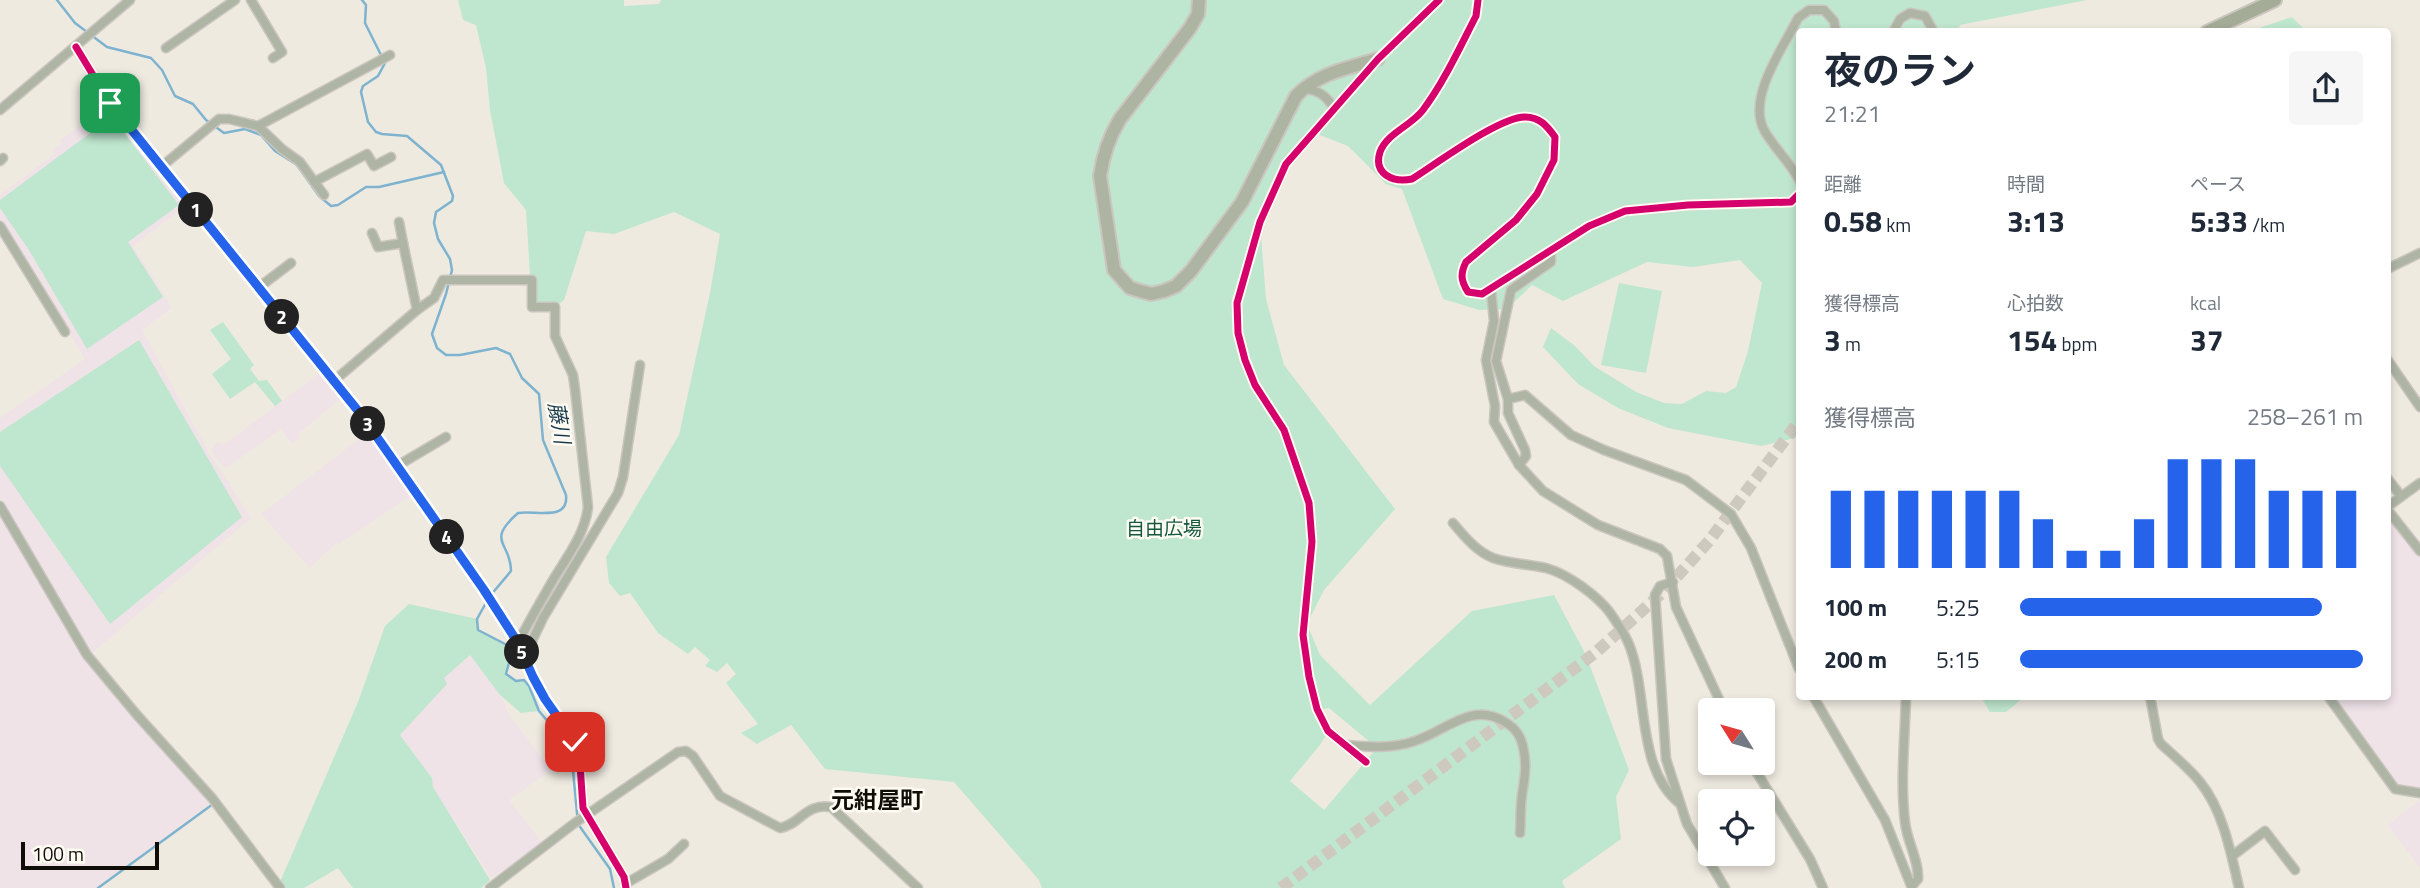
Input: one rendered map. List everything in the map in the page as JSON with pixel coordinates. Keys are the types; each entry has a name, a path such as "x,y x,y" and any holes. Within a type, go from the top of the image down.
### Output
{"main road":[{"path":"1199,0 1198,14 1191,29 1120,119 1110,135 1102,161 1100,176 1112,263 1114,270 1130,288 1151,294 1176,286 1191,271 1242,202 1302,89 1318,77 1378,59"},
{"path":"2216,28 2275,0"}],"street":[{"path":"0,110 130,0"},
{"path":"166,48 235,0"},
{"path":"251,0 282,52 273,58"},
{"path":"1366,762 1328,731 1317,709 1303,635 1312,542 1309,503 1284,430 1255,385 1245,360 1238,333 1237,303 1260,222 1286,164 1378,59 1439,0"},
{"path":"1478,0 1476,16 1422,111 1392,135 1381,148 1378,160 1380,168 1391,180 1412,180 1507,120 1527,117 1543,121 1555,137 1554,160 1537,194 1516,220 1466,262 1461,271 1468,292 1482,294 1590,226 1625,211 1688,205 1791,202 1796,197"},
{"path":"1796,176 1764,131 1759,114 1759,97 1798,18 1809,10 1824,10 1834,21 1835,28"},
{"path":"1895,28 1900,19 1910,13 1925,16 1932,28"},
{"path":"76,47 110,103 335,380 484,590 518,643 539,688 579,750 585,816 624,877 626,886 667,859 684,844"},
{"path":"258,126 389,56"},
{"path":"1302,89 1317,90 1334,108"},
{"path":"161,167 212,124 229,119 258,126 300,162 324,195"},
{"path":"314,182 367,153 374,166 391,158"},
{"path":"399,222 417,310"},
{"path":"0,226 65,332"},
{"path":"372,233 378,247 402,243"},
{"path":"1519,465 1526,456 1525,450 1508,414 1508,399 1496,361 1511,290 1551,262 1551,251"},
{"path":"2391,267 2420,253"},
{"path":"258,288 291,263"},
{"path":"335,380 417,310 434,299 443,280 532,280 532,307 555,307 555,335 573,375 587,490 586,521 518,643"},
{"path":"1491,289 1494,321 1486,360 1495,406 1494,422 1519,465 1542,491 1598,525 1660,548 1667,556 1676,607 1718,698"},
{"path":"2391,365 2420,407"},
{"path":"525,656 543,618 618,493 623,478 640,366"},
{"path":"1508,399 1525,395 1571,435 1686,480 1731,514 1751,548 1796,661"},
{"path":"397,466 446,437"},
{"path":"2391,483 2401,496"},
{"path":"2391,505 2420,483"},
{"path":"1,508 87,655 212,798 280,888"},
{"path":"2391,513 2420,551"},
{"path":"1453,523 1475,548 1494,558 1548,569 1574,581 1609,611 1628,642 1654,762 1668,794 1679,803"},
{"path":"1673,582 1660,586 1655,595 1664,744 1679,803 1692,834 1725,888"},
{"path":"1815,700 1885,820 1912,887"},
{"path":"1906,700 1903,796 1905,824 1909,847 1919,868 1918,879 1912,887"},
{"path":"2151,700 2158,738 2199,781 2214,806 2232,856 2239,888"},
{"path":"2331,700 2395,789 2420,793"},
{"path":"1344,744 1377,748 1405,744 1417,741 1471,714 1487,714 1501,719 1513,727 1520,737 1525,754 1520,833"},
{"path":"490,888 572,825 678,752 686,751 693,756 715,792 730,804 780,828 787,827 814,807 831,807 918,888"},
{"path":"1758,775 1810,859 1823,888"},
{"path":"2232,856 2266,831 2295,870"}],"shaded area":[{"path":"109,104 187,205 133,246 172,308 142,330 207,449 251,518 85,659 134,718 212,802 96,888 0,888 0,418 85,359 0,221 0,195 54,154 52,150 61,144 60,140"},
{"path":"325,369 347,394 299,433 300,438 292,444 281,429 225,469 211,450 218,441 223,445"},
{"path":"372,429 415,493 339,544 337,542 310,568 261,514"},
{"path":"2391,514 2420,551 2420,793 2395,789 2330,700 2391,700"},
{"path":"470,655 500,695 511,718 552,770 509,800 545,846 491,878 433,787 432,778 400,735 443,678"},
{"path":"2420,800 2420,868 2388,825"}],"green space":[{"name":"自由広場","path":"458,0 624,0 624,6 659,4 661,0 2087,0 1960,25 1959,28 1796,28 1796,438 1761,446 1668,428 1618,408 1578,384 1543,347 1551,328 1575,346 1594,366 1636,392 1664,403 1682,404 1706,391 1726,393 1736,387 1748,351 1762,283 1740,260 1693,267 1647,262 1563,301 1532,285 1507,309 1479,310 1443,299 1402,189 1386,184 1348,146 1312,132 1286,164 1260,222 1266,299 1284,365 1395,509 1324,590 1307,624 1320,655 1370,705 1472,611 1554,595 1586,655 1629,770 1616,797 1621,839 1562,881 1565,888 1042,888 1039,880 954,782 825,769 791,725 757,744 741,733 758,724 726,683 736,674 727,663 717,672 705,666 710,660 695,647 688,654 658,633 630,593 620,596 609,583 606,557 679,435 720,234 674,212 614,234 586,231 564,300 555,307 532,307 526,210 504,183 490,110 486,68 476,25 463,20","holes":["1329,708 1377,748 1324,810 1290,781 1326,735 1318,710"]},
{"path":"2292,17 2303,28 2259,28"},
{"path":"112,117 179,205 128,242 163,297 87,349 29,250 0,208 0,200"},
{"path":"1619,283 1662,291 1646,373 1601,365"},
{"path":"223,322 254,365 250,369 259,381 267,380 282,401 275,406 255,382 230,399 212,374 231,359 210,330"},
{"path":"139,340 242,517 110,624 0,466 0,432"},
{"path":"409,604 477,619 479,630 507,645 511,655 506,674 516,681 524,680 539,711 521,713 500,695 470,655 444,678 447,684 400,735 432,778 433,787 490,880 481,888 353,888 338,868 304,888 284,888 280,882 358,702 385,626"},
{"path":"1983,700 2021,700 2006,712 1990,712"}],"waterway":[{"path":"57,0 75,23 107,47 151,58 162,70 175,96 193,104 206,120 224,133 245,129 261,135 275,151 297,165 319,196 331,206 338,205 366,187 379,187 444,172"},
{"name":"藤川","path":"362,0 366,5 365,23 385,63 378,76 363,86 361,92 368,122 376,132 407,136 441,165 453,196 452,201 436,212 434,223 452,270 432,334 437,348 446,355 496,348 510,354 522,378 539,394 543,440 566,495 562,509 557,512 518,513 508,523 501,536 511,571 490,596"},
{"name":"藤川","path":"487,601 477,619 478,630 507,645 511,655 506,674 516,681 524,680 539,711 571,749 578,824 610,869 614,888"},
{"path":"98,888 213,804"}],"tunnel":[{"path":"1281,888 1595,653 1663,592 1709,541 1796,425"}],"cycle path":[{"path":"1366,762 1328,731 1317,709 1303,635 1312,542 1309,503 1284,430 1255,385 1245,360 1238,333 1237,303 1260,222 1286,164 1378,59 1439,0"},
{"path":"1478,0 1476,16 1438,88 1418,116 1383,145 1379,160 1379,166 1386,175 1398,180 1412,179 1484,133 1514,119 1525,117 1539,120 1555,137 1554,160 1537,194 1516,220 1466,262 1462,277 1468,292 1482,294 1589,226 1625,211 1688,205 1791,202 1796,197"},
{"path":"76,47 110,103 347,394 518,643 533,677 579,750 583,808 624,877 626,888"}],"district":[{"name":"元紺屋町","path":"877,800"}],"route":[{"path":"110,103 363,417 484,590 518,643 545,699 575,742"}]}
